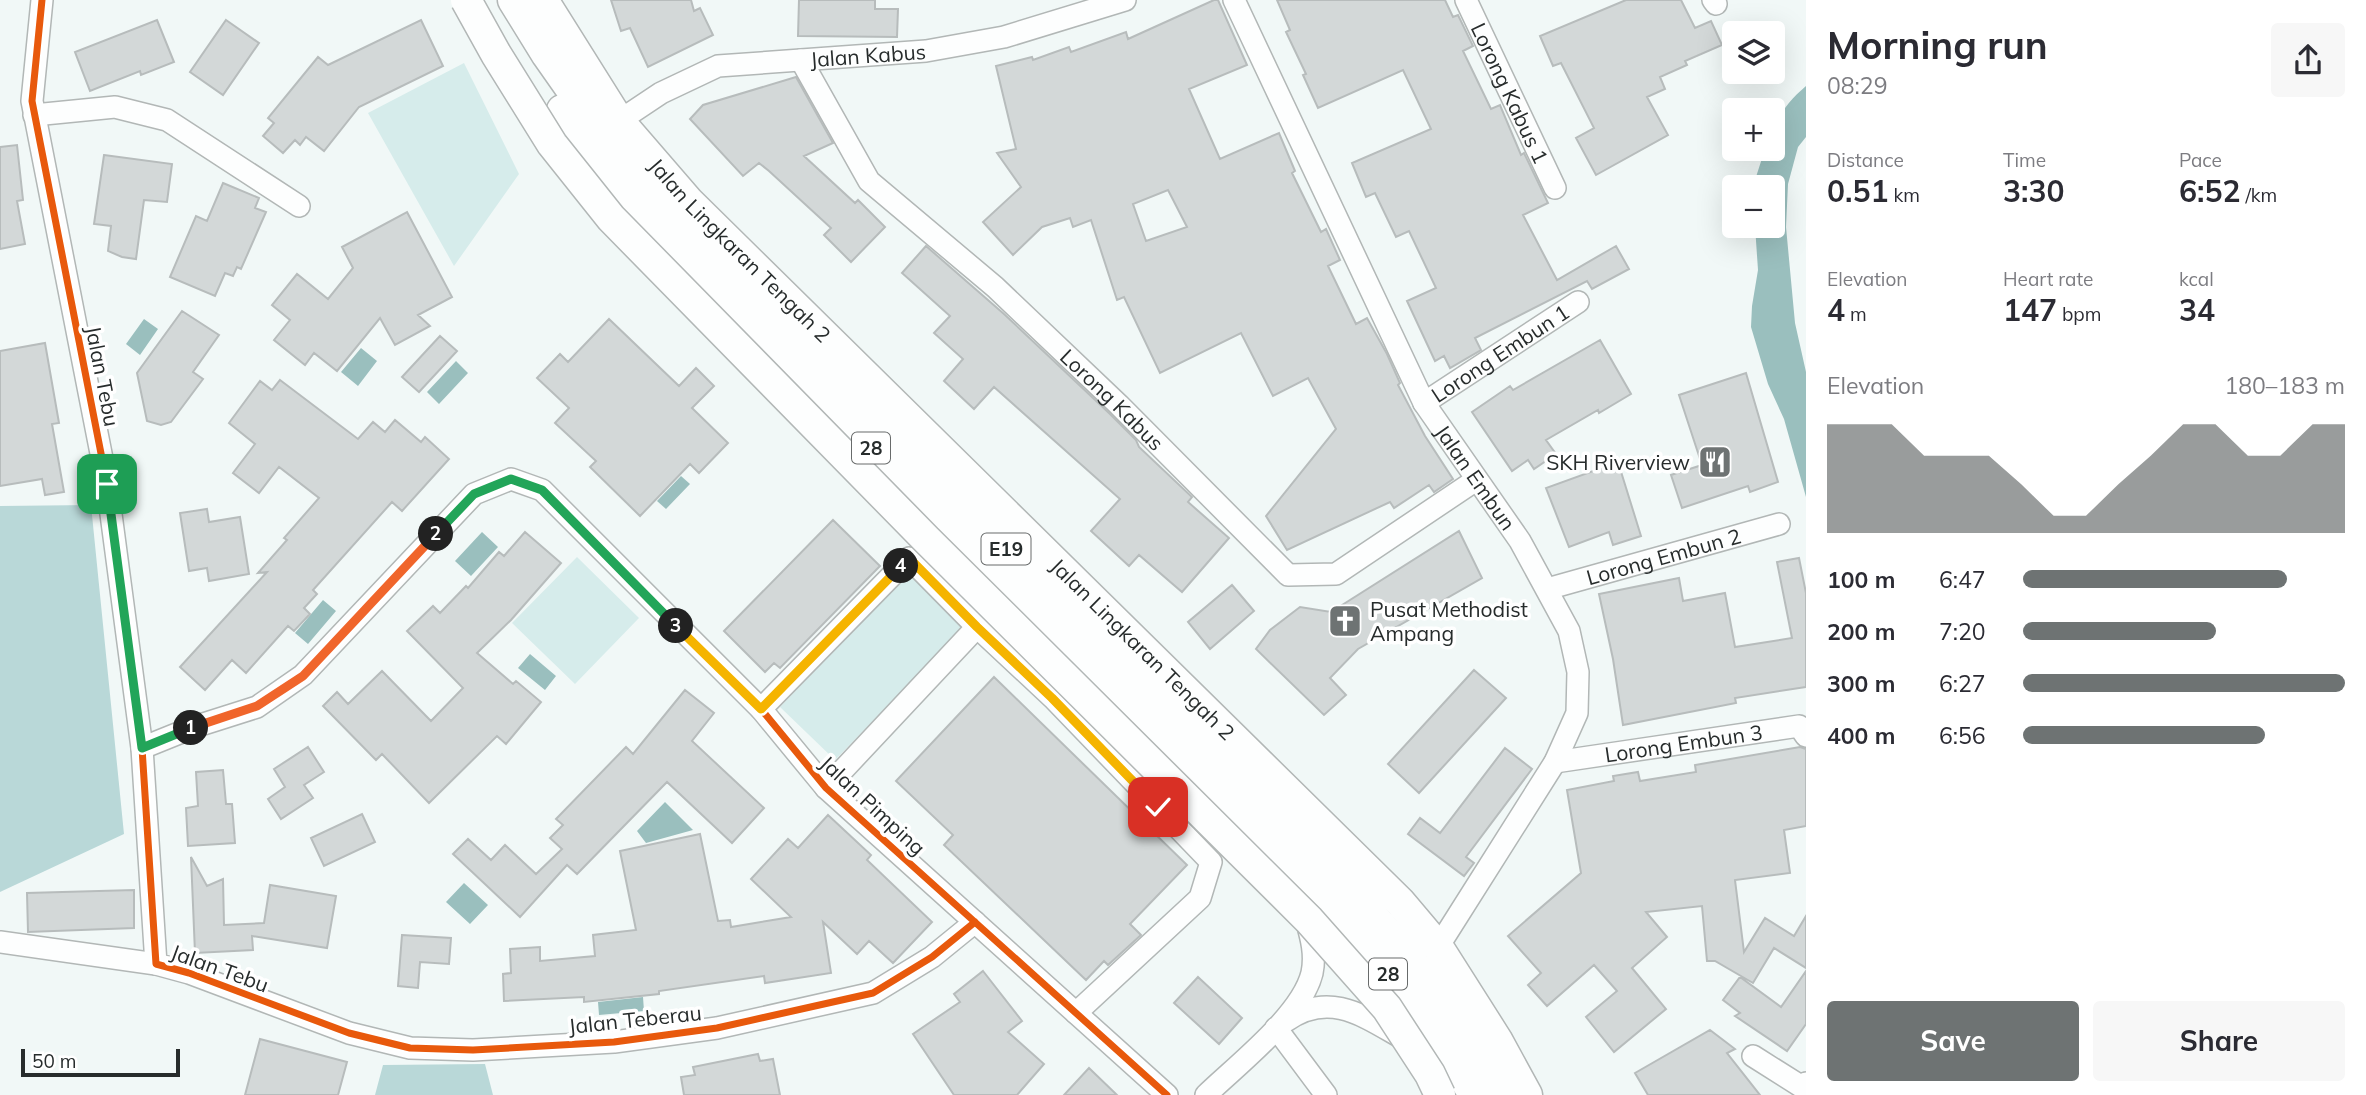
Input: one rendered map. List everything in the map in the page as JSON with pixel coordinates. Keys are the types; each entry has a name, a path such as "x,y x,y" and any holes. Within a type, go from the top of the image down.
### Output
{"highway":[{"name":"E19","path":"466,0 552,144 611,218 917,529 1309,920 1387,1008 1430,1074 1440,1095"},
{"name":"Jalan Lingkaran Tengah 2","path":"493,0 585,146 661,234 1012,591 1291,861 1342,917 1408,998 1469,1087"},
{"name":"E19","path":"513,0 547,55 613,149 662,204 861,407 1095,637 1285,816 1423,976 1471,1038 1501,1095"},
{"name":"Jalan Lingkaran Tengah 2","path":"543,0 619,121 689,202 1400,902 1438,947 1497,1040 1527,1095"}],"street":[{"name":"Jalan Tebu","path":"42,0 32,101 107,484 142,748 156,964 189,972 279,1008"},
{"name":"Jalan Kabus","path":"619,121 661,93 719,66 926,51 1004,37 1125,0"},
{"name":"Jalan Embun","path":"1234,0 1424,403 1520,541 1569,631 1578,672 1577,713 1555,762 1438,947"},
{"name":"Lorong Kabus 1","path":"1466,0 1555,188"},
{"name":"Lorong Kabus","path":"801,60 869,181 995,287 1119,405 1287,575 1336,574 1476,480"},
{"path":"34,116 115,107 167,120 299,206"},
{"name":"Lorong Embun 1","path":"1424,403 1578,302"},
{"name":"Jalan Pimping","path":"142,748 257,706 303,676 474,494 511,479 542,490 761,709 826,788 1167,1095"},
{"name":"Lorong Embun 2","path":"1547,589 1779,523"},
{"path":"761,709 909,558 1052,698 1211,862 1200,898 1076,1013"},
{"path":"826,788 977,627"},
{"name":"Lorong Embun 3","path":"1555,762 1799,726 1806,736"},
{"path":"1206,1095 1276,1028 1303,997 1312,972 1314,945 1291,861"},
{"name":"Jalan Teberau","path":"279,1008 349,1032 410,1048 473,1050 614,1042 717,1028 873,993 932,957 975,922"},
{"path":"0,942 156,964"},
{"path":"1276,1028 1295,1015 1332,1005 1366,1017 1409,1041 1469,1087"},
{"path":"1276,1028 1326,1095"},
{"path":"1753,1056 1802,1087 1806,1083"}],"shaded area":[{"path":"464,63 519,174 454,266 368,113"},
{"path":"1806,86 1806,137 1798,147 1788,184 1786,227 1795,323 1806,372 1806,497 1784,419 1768,384 1751,327 1758,270 1756,238 1785,238 1785,175 1757,175 1761,161 1785,161 1785,109"},
{"path":"144,319 158,329 140,355 126,344"},
{"path":"361,348 377,361 358,386 341,372"},
{"path":"456,361 468,373 439,404 427,392"},
{"path":"681,476 690,484 666,509 657,501"},
{"path":"91,505 124,834 0,892 0,506"},
{"path":"482,532 498,547 471,576 455,561"},
{"path":"577,557 639,618 575,684 512,623"},
{"path":"910,573 965,626 835,760 780,707"},
{"path":"323,600 336,611 308,644 295,633"},
{"path":"530,654 556,676 545,690 518,668"},
{"path":"665,802 693,830 646,843 637,831"},
{"path":"464,883 488,905 470,924 446,902"},
{"path":"643,997 644,1011 599,1015 598,1002"},
{"path":"485,1064 493,1095 375,1095 383,1065"}],"building":[{"path":"611,0 691,0 694,11 700,8 713,35 648,67 630,28 621,31"},
{"path":"799,0 875,0 875,9 898,9 897,37 798,36"},
{"path":"1218,0 1247,65 1189,89 1220,159 1279,133 1295,171 1292,173 1321,232 1326,229 1340,260 1328,266 1356,324 1367,318 1425,436 1453,479 1434,492 1429,485 1394,508 1390,502 1287,550 1266,516 1336,429 1308,378 1273,396 1241,333 1160,373 1124,297 1117,300 1091,220 1073,227 1070,218 1042,227 1013,255 983,222 1021,187 997,153 1016,149 996,66 1032,57 1033,60 1069,47 1071,52 1126,32 1128,39","holes":["1168,190 1187,227 1146,241 1133,204"]},
{"path":"1277,0 1445,0 1453,17 1458,15 1473,46 1463,51 1491,109 1500,105 1521,155 1524,153 1548,203 1523,215 1557,280 1616,246 1629,269 1592,289 1587,281 1475,338 1481,350 1450,368 1444,356 1435,361 1407,301 1436,288 1409,231 1396,237 1375,193 1366,197 1352,163 1431,129 1403,70 1318,108 1303,75 1306,74 1286,32 1290,30"},
{"path":"1626,0 1681,0 1695,28 1711,21 1722,45 1685,61 1687,65 1660,77 1665,89 1647,97 1668,135 1596,175 1576,138 1594,128 1561,63 1553,66 1540,36"},
{"path":"157,20 174,62 141,75 140,71 90,91 75,52"},
{"path":"226,20 259,43 223,95 190,72"},
{"path":"421,20 443,66 359,107 324,151 306,137 300,145 295,140 283,153 263,136 274,123 268,118 318,57 328,65"},
{"path":"796,77 833,143 804,156 855,203 858,200 885,227 851,262 824,235 831,228 769,171 759,163 743,176 690,119 703,105"},
{"path":"17,145 23,200 17,201 25,244 0,249 0,147"},
{"path":"104,155 172,164 167,202 144,200 136,259 108,251 111,226 94,224"},
{"path":"223,183 259,198 255,208 266,212 241,269 237,267 233,276 225,273 215,296 170,277 196,216 207,221"},
{"path":"407,212 452,297 418,315 430,326 395,345 380,318 337,371 314,353 305,365 274,340 290,320 272,305 297,274 328,299 353,268 342,247"},
{"path":"926,246 1004,314 1110,414 1136,440 1139,447 1192,497 1188,502 1229,538 1182,592 1139,555 1129,566 1091,531 1120,499 994,387 974,409 944,381 963,359 934,333 950,316 902,273"},
{"path":"182,311 219,335 193,372 203,379 171,422 161,425 147,421 137,373"},
{"path":"609,319 679,386 696,368 714,386 692,408 728,443 699,473 690,464 640,516 590,467 596,461 555,423 569,408 537,378 560,354 568,362"},
{"path":"440,336 457,351 419,392 402,377"},
{"path":"1600,340 1631,394 1546,440 1556,454 1534,469 1528,460 1512,471 1472,412 1510,386 1513,390"},
{"path":"45,343 59,423 52,424 64,492 45,495 42,479 0,486 0,351"},
{"path":"1746,373 1778,482 1750,492 1748,486 1682,508 1671,475 1702,465 1679,395"},
{"path":"280,380 358,439 373,422 385,432 395,420 421,442 425,437 449,459 402,511 392,502 313,590 317,594 304,608 310,614 294,631 288,626 246,673 232,660 205,690 180,667 267,572 258,573 319,498 279,467 259,493 233,473 255,444 229,423 260,381 272,390"},
{"path":"1618,462 1641,536 1613,545 1609,532 1569,547 1546,488"},
{"path":"207,509 209,522 240,517 249,574 209,581 207,568 189,571 180,513"},
{"path":"833,520 880,566 780,668 774,663 765,672 724,631"},
{"name":"Pusat Methodist Ampang","path":"1459,531 1482,578 1358,649 1330,678 1346,695 1324,715 1256,649 1270,630 1300,607 1331,612"},
{"path":"525,532 561,563 511,620 477,653 513,684 516,681 541,702 506,744 497,736 429,803 382,754 376,760 323,706 337,692 348,704 382,671 431,721 463,688 407,631 433,606 440,613 466,586 468,588 499,552 504,556"},
{"path":"1799,558 1806,593 1806,687 1735,698 1736,703 1623,725 1599,594 1679,578 1683,601 1725,593 1735,647 1792,638 1777,562"},
{"path":"1232,585 1254,611 1210,649 1188,622"},
{"path":"1474,670 1506,698 1419,793 1388,764"},
{"path":"994,677 1187,865 1130,924 1141,935 1108,965 1104,961 1086,980 944,845 953,835 896,781"},
{"path":"685,690 714,713 692,741 764,808 732,843 667,782 577,874 567,865 520,917 453,854 468,839 491,860 505,845 536,874 562,849 550,838 563,825 556,819 626,747 633,754"},
{"path":"308,747 324,772 304,785 313,798 281,819 268,799 285,787 274,769"},
{"path":"1800,747 1806,749 1806,826 1784,830 1790,873 1735,880 1744,952 1765,918 1794,936 1806,916 1806,968 1774,948 1753,983 1715,961 1707,961 1702,906 1646,912 1667,937 1632,968 1666,1009 1614,1052 1586,1017 1617,991 1594,965 1547,1006 1528,985 1541,973 1508,936 1581,873 1567,790 1614,781 1613,776 1638,772 1640,781 1696,772 1695,765"},
{"path":"1505,748 1532,769 1466,857 1474,863 1464,876 1408,834 1420,818 1440,833"},
{"path":"223,770 226,804 232,804 235,843 188,846 186,808 198,806 196,772"},
{"path":"362,814 375,842 324,866 311,838"},
{"path":"828,815 871,855 867,860 932,922 893,963 869,941 857,954 823,922 831,973 765,983 764,976 659,991 659,994 584,1002 584,997 504,1001 503,974 511,973 510,949 540,947 540,961 595,956 593,935 636,930 620,851 700,834 718,921 730,920 731,927 791,917 751,879 788,839 798,848"},
{"path":"191,857 207,886 223,879 224,925 264,923 270,885 336,896 327,948 252,936 253,950 195,953"},
{"path":"134,890 134,928 28,932 27,893"},
{"path":"402,935 451,938 449,964 420,962 418,988 398,986"},
{"path":"983,971 1022,1021 1008,1032 1044,1064 1017,1095 954,1095 913,1034 960,1002 954,994"},
{"path":"1806,971 1806,1024 1787,1051 1735,1016 1740,1013 1723,1000 1740,977 1781,1007"},
{"path":"1198,977 1242,1018 1219,1044 1174,1003"},
{"path":"1710,1030 1735,1049 1727,1053 1760,1095 1648,1095 1635,1073"},
{"path":"260,1039 347,1062 338,1095 245,1095"},
{"path":"758,1054 760,1061 773,1059 780,1095 684,1095 681,1077 695,1075 693,1067"},
{"path":"1089,1068 1117,1095 1064,1095"}],"cycle path":[{"path":"42,0 32,101 107,484 142,748 156,964 189,973 349,1033 410,1048 473,1050 614,1042 717,1028 873,993 932,957 975,922"},
{"path":"142,748 194,727 257,707 303,675 474,494 511,479 542,490 761,709 826,788 1167,1095"}],"place":[{"name":"SKH Riverview","path":"1715,462"},
{"name":"Pusat Methodist Ampang","path":"1345,621"}],"route":[{"path":"107,484 142,748 257,706 303,676 474,494 511,479 542,490 694,645 761,709 909,558 1052,698 1158,807"}]}
